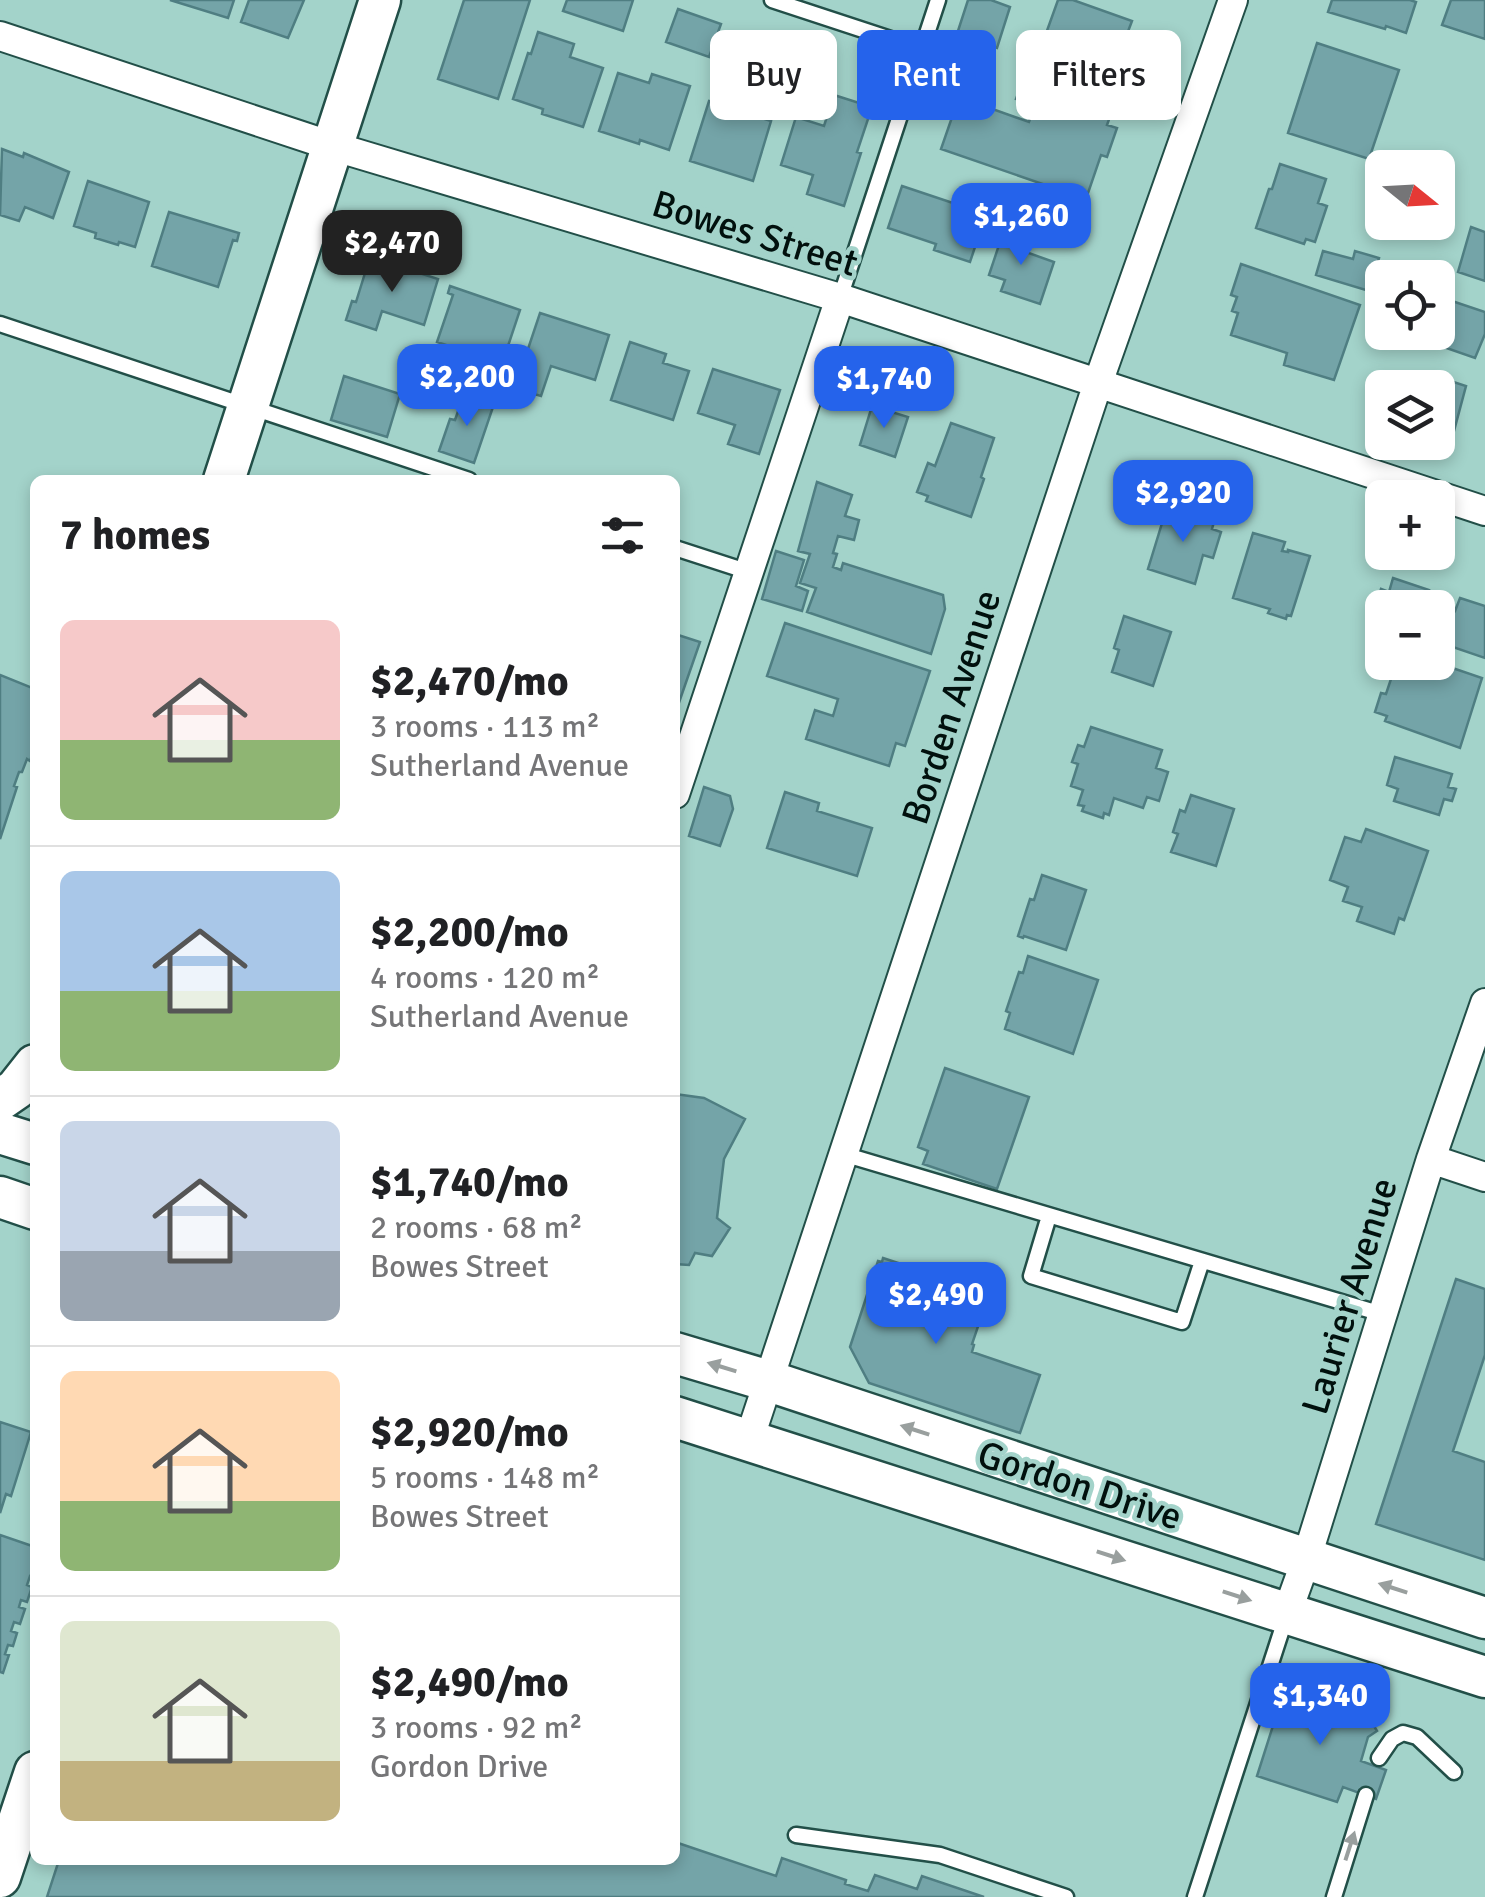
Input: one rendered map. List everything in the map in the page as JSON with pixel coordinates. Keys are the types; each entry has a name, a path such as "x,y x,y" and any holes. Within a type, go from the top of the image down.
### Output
{"main road":[{"path":"226,475 380,0"},
{"path":"0,1100 30,1072"},
{"path":"0,1133 30,1142"},
{"path":"0,1198 30,1207"},
{"name":"Gordon Drive","path":"680,1355 1485,1618"},
{"name":"Gordon Drive","path":"680,1419 1485,1677"},
{"path":"0,1876 30,1787"}],"street":[{"name":"Borden Avenue","path":"749,1440 1098,383 1233,0"},
{"name":"Bowes Street","path":"0,36 332,146 840,298 1485,512"},
{"path":"680,779 840,298"},
{"name":"Laurier Avenue","path":"1287,1612 1431,1159 1485,1003"},
{"path":"1431,1159 1485,1177"}],"lane":[{"path":"772,0 863,30"},
{"path":"928,30 938,0"},
{"path":"840,298 898,120"},
{"path":"0,324 454,475"},
{"path":"680,550 749,572"},
{"path":"842,1154 1382,1314"},
{"path":"1049,1216 1032,1276 1182,1322 1202,1261"},
{"path":"1195,1897 1287,1612"},
{"path":"1379,1758 1392,1739 1403,1733 1417,1737 1454,1772"},
{"path":"1334,1897 1366,1795"},
{"path":"796,1835 940,1855 1066,1897"}],"building":[{"path":"170,0 234,0 228,18"},
{"path":"249,0 304,0 288,38 241,22"},
{"path":"464,0 530,0 498,99 438,79"},
{"path":"567,0 633,0 623,31 563,11"},
{"path":"968,0 991,0 1010,7 997,48 996,30 958,30"},
{"path":"1058,0 1073,0 1132,21 1129,30 1047,30"},
{"path":"1332,0 1416,2 1406,33 1328,12"},
{"path":"1451,0 1485,0 1485,39 1442,25"},
{"path":"678,9 721,24 719,30 710,30 709,57 666,42"},
{"path":"538,32 574,44 570,57 603,68 583,127 542,114 543,109 513,99"},
{"path":"1317,43 1399,70 1372,150 1365,150 1365,158 1288,133"},
{"path":"618,73 649,83 652,74 690,86 669,150 599,131"},
{"path":"837,96 857,102 857,120 868,120 844,206 807,194 813,175 781,165 795,120 824,126 826,120 837,120"},
{"path":"709,101 710,120 771,121 753,181 690,161"},
{"path":"996,110 1029,122 1109,120 1107,125 1117,128 1107,157 1101,155 1086,199 941,149 951,120 996,120"},
{"path":"2,149 23,157 24,153 69,172 53,218 25,207 19,221 0,215"},
{"path":"1280,164 1326,179 1318,203 1327,206 1315,242 1306,239 1304,244 1256,228"},
{"path":"88,181 149,202 135,247 95,238 96,233 74,226"},
{"path":"902,186 986,214 970,262 934,250 936,244 888,228"},
{"path":"169,212 239,233 237,241 233,240 218,287 152,266"},
{"path":"1005,227 1028,235 1023,251 1054,262 1040,304 1001,291 1005,280 989,275"},
{"path":"1471,227 1485,232 1485,281 1458,272"},
{"path":"1323,251 1353,259 1355,251 1379,258 1365,260 1365,290 1316,275"},
{"path":"370,257 438,279 424,325 382,311 376,330 346,320"},
{"path":"1241,264 1360,305 1334,380 1284,365 1287,353 1231,335 1238,313 1232,311 1237,297 1231,295"},
{"path":"450,286 520,310 502,364 487,359 483,372 465,366 470,353 437,342 453,295 448,293"},
{"path":"1455,302 1485,312 1485,334 1475,358 1452,350"},
{"path":"540,313 609,335 595,380 551,366 541,396 523,391 532,360 525,358"},
{"path":"630,342 666,354 663,363 689,371 673,420 611,400"},
{"path":"713,369 780,390 759,454 728,444 735,425 698,413"},
{"path":"344,376 400,394 387,437 331,420"},
{"path":"1455,382 1466,386 1455,427"},
{"path":"464,394 494,404 474,463 439,451"},
{"path":"872,406 908,417 895,457 860,445"},
{"path":"951,423 994,438 971,517 926,501 928,496 917,492 928,463 935,466"},
{"path":"817,482 852,495 845,516 859,520 854,540 838,536 833,567 841,570 843,563 943,595 945,609 931,654 807,612 816,588 800,583 810,554 798,551"},
{"path":"1167,507 1214,522 1212,529 1221,532 1213,558 1203,555 1195,584 1148,569"},
{"path":"1253,533 1285,542 1282,551 1310,556 1291,616 1286,619 1268,613 1270,609 1233,598"},
{"path":"776,551 804,560 796,586 808,591 802,611 762,599"},
{"path":"1393,578 1429,590 1390,590"},
{"path":"1460,598 1485,606 1485,658 1455,648 1455,611"},
{"path":"1124,616 1171,632 1153,686 1112,672 1119,650 1114,648"},
{"path":"785,623 930,671 905,746 896,743 889,766 806,739 815,710 833,716 838,699 767,676"},
{"path":"680,636 700,642 680,700"},
{"path":"1455,669 1482,678 1460,748 1385,721 1387,716 1375,712 1381,693 1386,694 1391,680 1455,680"},
{"path":"0,675 30,687 30,761 27,759 19,772 0,839"},
{"path":"1091,727 1162,750 1156,768 1168,772 1159,801 1147,797 1143,808 1114,798 1109,815 1104,813 1103,818 1082,811 1084,806 1078,805 1083,790 1071,786 1078,764 1072,762 1078,745 1084,747"},
{"path":"1395,757 1452,774 1448,787 1456,789 1452,801 1444,799 1439,815 1394,801 1398,789 1387,785"},
{"path":"704,787 730,796 733,809 720,846 689,836"},
{"path":"785,792 819,803 817,811 872,828 857,876 767,848"},
{"path":"1191,795 1234,809 1216,866 1171,852 1178,834 1173,832 1180,810 1185,812"},
{"path":"1366,829 1428,851 1404,920 1399,918 1394,934 1357,921 1362,907 1343,901 1348,887 1330,880 1345,837 1361,842"},
{"path":"1042,875 1086,890 1066,950 1018,936"},
{"path":"1028,956 1098,980 1073,1054 1005,1029 1010,1013 1006,1011"},
{"path":"945,1068 1029,1097 997,1189 923,1164 928,1151 918,1147"},
{"path":"680,1095 704,1098 745,1119 724,1159 717,1218 730,1228 712,1256 695,1253 689,1265 680,1264"},
{"path":"883,1258 986,1292 988,1297 972,1352 1040,1375 1020,1433 869,1383 850,1347 878,1261"},
{"path":"1456,1279 1485,1289 1485,1355 1453,1451 1485,1462 1485,1560 1376,1524"},
{"path":"0,1422 30,1432 30,1435 11,1496 6,1494 0,1513"},
{"path":"0,1535 30,1545 30,1593 27,1602 21,1600 19,1607 25,1609 20,1624 14,1622 11,1631 17,1633 13,1646 8,1645 5,1654 9,1655 3,1673"},
{"path":"1285,1688 1353,1709 1361,1705 1377,1731 1368,1737 1361,1761 1386,1770 1376,1799 1343,1787 1337,1802 1257,1776"},
{"path":"680,1844 776,1876 782,1858 868,1891 875,1875 917,1889 922,1876 984,1897 47,1897 57,1865 680,1865"}]}
